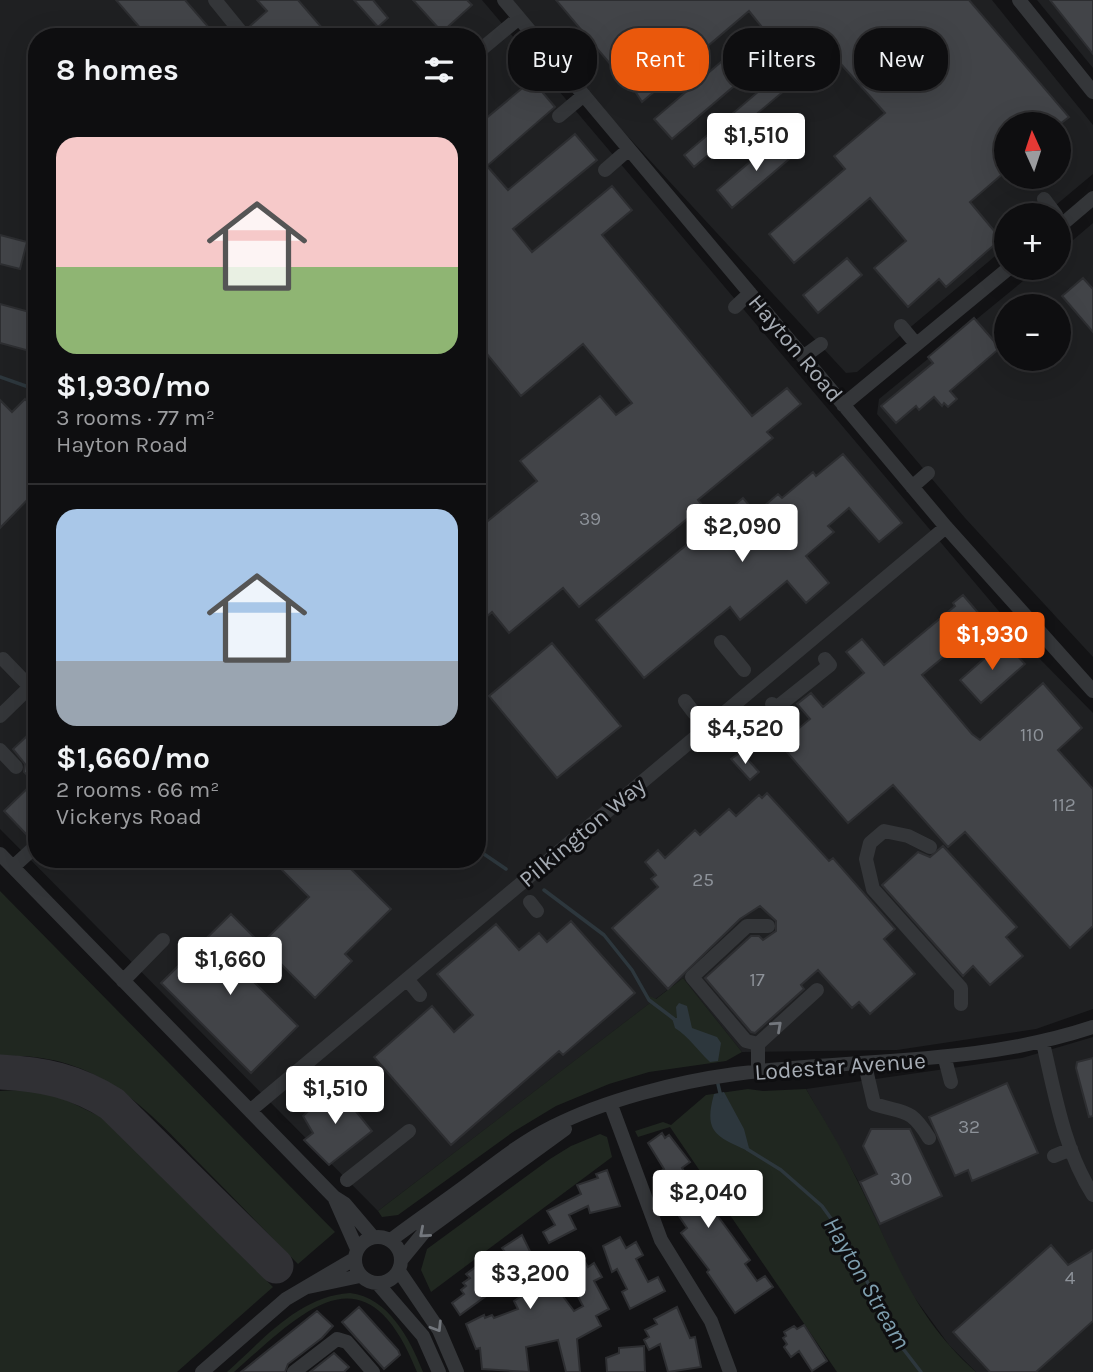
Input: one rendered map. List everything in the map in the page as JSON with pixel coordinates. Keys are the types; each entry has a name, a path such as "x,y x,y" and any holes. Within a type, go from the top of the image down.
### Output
{"street":[{"path":"215,0 238,28"},
{"name":"Hayton Road","path":"505,0 527,28"},
{"path":"1020,0 1092,87"},
{"path":"486,45 519,18"},
{"name":"Hayton Road","path":"581,91 946,527 1092,687"},
{"path":"559,116 584,95"},
{"path":"605,170 629,149"},
{"path":"1071,213 1093,198"},
{"path":"1044,199 1047,203"},
{"path":"843,405 994,280"},
{"path":"735,307 750,293"},
{"path":"901,326 916,344"},
{"path":"803,357 821,344"},
{"path":"912,487 928,472"},
{"name":"Pilkington Way","path":"251,1110 946,527"},
{"path":"998,633 1022,612"},
{"path":"721,642 744,670"},
{"path":"4,659 28,679"},
{"path":"772,704 776,708 830,665 825,659"},
{"path":"0,716 28,688"},
{"path":"0,750 16,766"},
{"path":"930,847 908,836 884,831 870,843 866,859 873,889 961,988 961,1004"},
{"path":"13,867 28,853"},
{"path":"0,854 334,1197 345,1204 373,1237 391,1240 400,1265 439,1330 457,1372"},
{"path":"758,1044 746,1041 692,977 747,926 768,926"},
{"path":"123,981 163,940"},
{"path":"407,979 420,995"},
{"path":"758,1072 758,1044 817,990"},
{"name":"Lodestar Avenue","path":"391,1240 531,1138 570,1118 611,1105 729,1075 945,1059 1043,1043 1093,1027"},
{"path":"1043,1043 1071,1149 1093,1195"},
{"path":"945,1059 951,1082"},
{"path":"865,1065 874,1104 899,1109 917,1118 929,1138"},
{"path":"611,1105 656,1230 711,1321 730,1372"},
{"name":"Lodestar Avenue","path":"400,1265 416,1238 590,1113"},
{"path":"347,1180 409,1131"},
{"path":"1054,1156 1071,1149"},
{"path":"334,1197 356,1254 360,1276"},
{"path":"202,1372 286,1298 356,1254 373,1237"},
{"path":"378,1284 391,1280 400,1265"},
{"path":"307,1287 360,1276 378,1284 424,1336 439,1372"},
{"path":"294,1372 337,1339 347,1342 373,1372"}],"shaded area":[{"path":"0,0 482,0 508,31 508,91 559,91 1036,655 1093,713 1093,1009 1036,1029 897,1050 742,1052 683,978 378,1211 39,868 486,868 486,28 28,28 28,857 0,829"},
{"path":"502,0 992,0 1093,125 1093,174 1058,203 994,203 994,257 857,372 846,373 586,91 597,91 597,28 528,28"},
{"path":"1037,0 1093,0 1093,68"},
{"path":"1093,223 1093,657 965,518 877,414 879,399 994,305 994,371 1071,371 1071,294 1007,294 1024,280 1071,280 1071,242"},
{"path":"0,891 335,1232 298,1264 157,1120 113,1085 62,1062 33,1057 0,1056"},
{"path":"683,978 742,1052 726,1061 649,1072 609,1084 556,1106 513,1132 398,1215 382,1217 378,1211 650,1003 645,994 656,999"},
{"path":"679,1003 687,1006 692,1028 717,1037 721,1043 718,1061 710,1062 675,1028 672,1018 677,1018 676,1007"},
{"path":"1093,1037 1093,1372 976,1372 949,1345 906,1286 857,1179 806,1089 1022,1058"},
{"path":"748,1089 806,1089 850,1166 905,1281 935,1327 953,1350 976,1372 837,1372 670,1127 638,1137 635,1131 663,1122 671,1125 706,1095"},
{"path":"0,1091 54,1094 101,1117 273,1287 177,1372 0,1372"},
{"path":"724,1092 744,1129 750,1152 721,1137 712,1126 710,1118 714,1094"},
{"path":"600,1134 607,1137 612,1157 431,1292 421,1270 427,1249 550,1159 571,1146"},
{"path":"350,1293 376,1302 386,1311 404,1334 423,1372 417,1372 397,1333 377,1309 355,1299 333,1300 310,1311 285,1327 234,1372 227,1372 268,1334 298,1311 314,1302"}],"building":[{"path":"116,0 185,0 209,28 140,28"},
{"path":"257,0 298,0 322,28 252,28 250,26 267,11"},
{"path":"354,0 373,0 388,18 378,27"},
{"path":"413,0 467,0 472,5 446,28 438,28"},
{"path":"556,0 969,0 1065,112 994,112 994,181 970,202 994,231 994,245 946,287 939,279 908,307 874,268 906,241 870,198 794,263 769,234 845,169 834,156 885,113 865,91 948,91 948,28 854,28 854,79 840,63 840,28 761,28 749,11 729,28 723,28 723,33 709,45 709,28 611,28 611,65 597,48 597,28 580,28"},
{"path":"1050,0 1093,0 1093,54"},
{"path":"723,60 723,91 728,91 672,139 654,119 687,91 709,91 709,72"},
{"path":"519,91 541,91 555,107 487,166 508,190 575,134 597,160 513,229 532,252 612,186 632,210 602,235 752,416 787,388 801,404 767,432 773,438 698,500 703,506 579,607 563,588 509,633 492,612 486,617 486,522 537,481 520,461 600,396 616,415 632,403 583,344 521,396 486,353 486,118"},
{"path":"635,91 655,91 642,102"},
{"path":"759,91 784,91 694,167 684,155"},
{"path":"779,137 794,155 732,208 717,190"},
{"path":"0,235 27,242 20,269 0,264"},
{"path":"847,258 862,275 818,313 803,295"},
{"path":"1083,278 1093,289 1093,332 1071,306 1071,294 1064,294"},
{"path":"0,304 28,312 28,351 0,343"},
{"path":"974,318 994,341 994,353 950,391 957,399 948,407 944,403 942,406 934,397 919,410 916,406 896,423 881,406 933,363 928,357"},
{"path":"25,399 28,402 28,499 0,528 0,400 12,412"},
{"path":"843,454 902,523 879,542 849,508 828,526 834,532 806,556 829,583 806,603 787,581 740,620 730,607 644,678 596,620 743,498 756,513 778,494 782,498 813,472 816,476"},
{"path":"963,595 986,622 922,675 972,734 980,740 1043,683 1082,728 1058,750 1093,789 1093,926 1070,948 965,832 948,847 893,785 848,823 780,744 810,719 797,704 811,693 823,707 864,673 846,652 862,639 884,665 955,606 953,603"},
{"path":"1004,641 1025,664 981,703 960,680"},
{"path":"552,643 621,726 557,778 489,696"},
{"path":"28,737 28,776 24,772 25,764 13,749"},
{"path":"741,752 759,772 750,780 731,759"},
{"path":"28,788 28,836 4,811"},
{"path":"767,793 829,861 833,858 895,929 884,939 915,974 870,1014 859,1002 852,1008 818,970 801,985 804,989 755,1033 751,1032 705,978 751,936 759,936 763,940 776,931 776,921 760,906 740,919 668,989 612,928 658,887 651,879 656,875 645,862 658,850 665,858 695,830 700,835 729,809 736,816 759,795 762,798"},
{"path":"943,846 1017,927 1006,937 1023,956 990,985 973,966 963,976 882,885 918,852 930,857"},
{"path":"280,868 350,868 391,909 345,954 352,961 315,998 261,944 309,897"},
{"path":"231,914 254,937 231,959 298,1026 251,1073 161,983"},
{"path":"571,921 635,993 563,1055 559,1051 451,1145 374,1057 432,1006 454,1032 473,1015 437,974 496,924 519,950 539,933 547,942"},
{"path":"1093,1058 1093,1116 1089,1117 1076,1068 1077,1062"},
{"path":"1007,1083 1038,1153 972,1181 968,1170 955,1176 929,1117"},
{"path":"342,1085 354,1100 350,1104 372,1131 329,1165 304,1140 313,1133 303,1116 321,1099"},
{"path":"871,1129 910,1129 942,1196 880,1224 860,1182 877,1174 863,1146"},
{"path":"662,1133 665,1138 669,1135 690,1162 682,1168 693,1184 700,1179 712,1196 706,1200 750,1260 745,1264 757,1281 765,1276 773,1287 735,1313 707,1272 709,1270 681,1233 687,1228 667,1198 675,1192 661,1171 664,1169 648,1143"},
{"path":"607,1170 620,1206 590,1213 588,1206 569,1215 576,1229 549,1243 543,1232 555,1225 547,1211 581,1194 577,1185 598,1178 596,1174"},
{"path":"522,1235 547,1286 553,1283 574,1311 583,1306 567,1276 570,1274 567,1269 585,1262 588,1267 594,1263 602,1277 594,1281 609,1309 596,1316 601,1326 577,1339 580,1372 566,1372 558,1340 526,1347 529,1372 482,1369 480,1348 476,1349 466,1324 484,1315 485,1318 492,1315 494,1318 518,1309 514,1301 526,1293 516,1274 460,1315 452,1303 464,1294 461,1290 466,1286 463,1283 470,1278 466,1274 477,1266 480,1270 505,1252 502,1248"},
{"path":"620,1237 626,1248 636,1242 643,1255 636,1259 648,1282 658,1277 665,1291 630,1309 622,1292 627,1289 617,1269 612,1272 603,1246"},
{"path":"1051,1245 1068,1265 1093,1250 1093,1321 1036,1372 990,1372 953,1332"},
{"path":"359,1307 398,1350 400,1355 384,1369 342,1322"},
{"path":"677,1307 690,1338 695,1337 701,1367 668,1372 660,1344 649,1350 644,1340 649,1337 645,1330 657,1324 654,1319"},
{"path":"317,1311 333,1326 288,1364 285,1372 241,1372"},
{"path":"804,1325 827,1361 812,1371 799,1351 791,1357 784,1347 787,1344 783,1338 786,1336 784,1332 794,1326 797,1329"},
{"path":"644,1346 645,1372 607,1372 606,1358 619,1353 619,1348"},
{"path":"334,1353 349,1367 344,1372 310,1372"}],"waterway":[{"name":"Hayton Stream","path":"0,377 28,387"},
{"name":"Hayton Stream","path":"486,855 506,869"},
{"name":"Hayton Stream","path":"544,890 604,935 632,970 649,1000 674,1019"},
{"name":"Hayton Stream","path":"717,1080 721,1097"},
{"name":"Hayton Stream","path":"747,1149 781,1170 822,1206 848,1242 894,1337 921,1372"}],"taxiway":[{"path":"0,1072 59,1080 112,1104 276,1266"}]}
